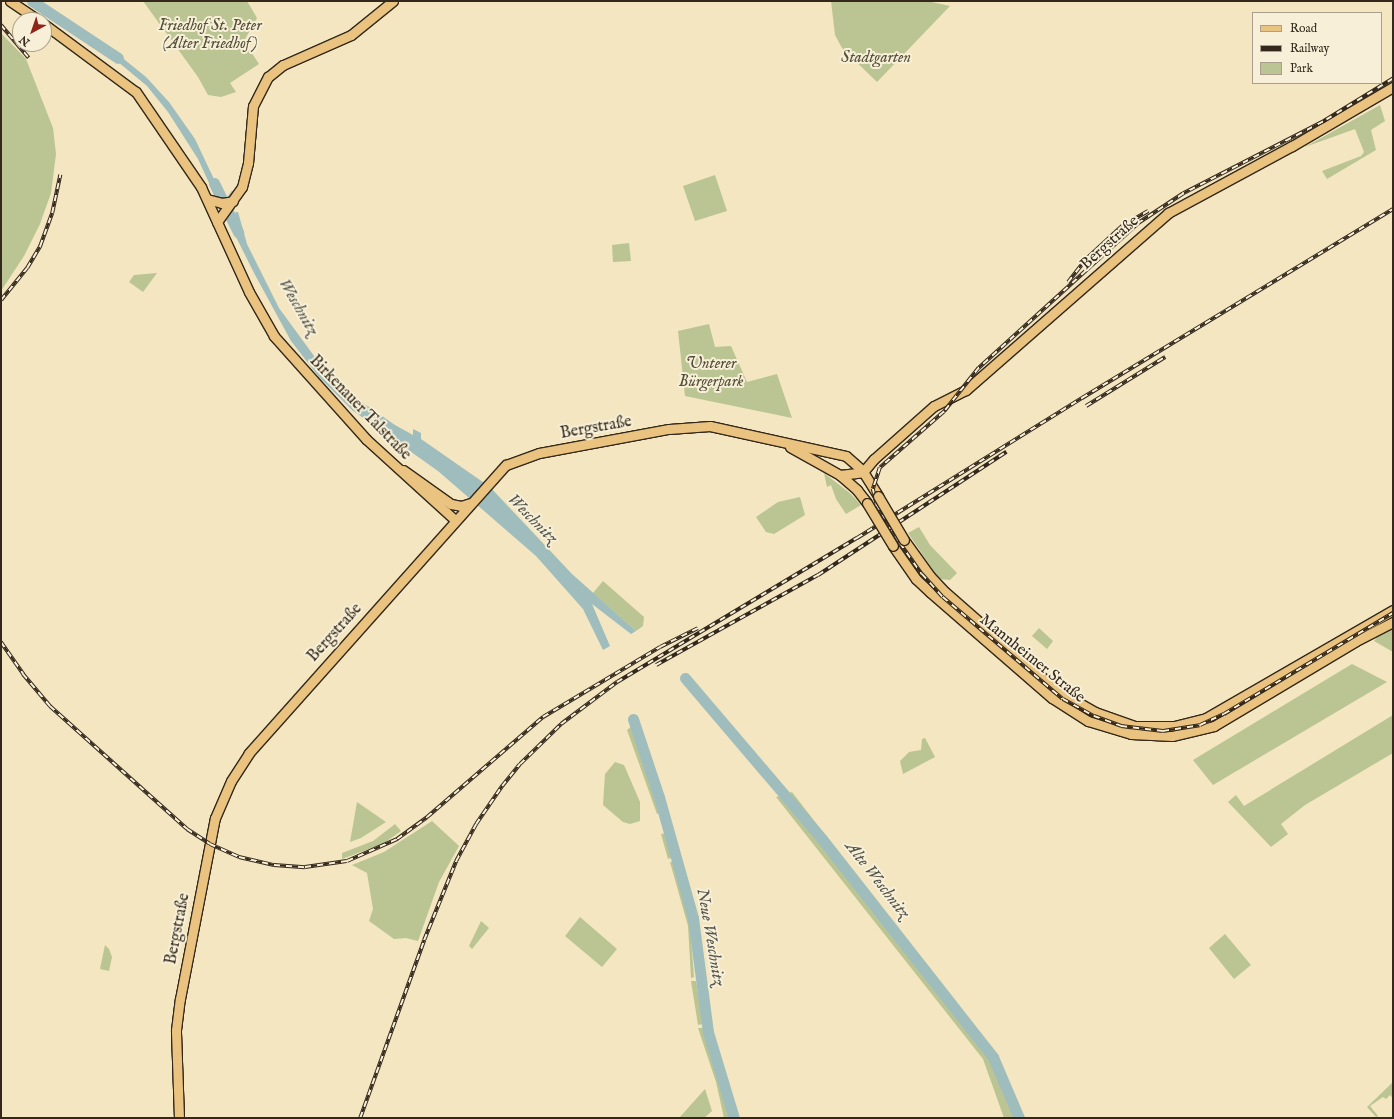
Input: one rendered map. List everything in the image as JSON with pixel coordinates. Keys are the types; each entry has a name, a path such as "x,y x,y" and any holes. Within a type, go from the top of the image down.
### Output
{"main road":[{"path":"10,1 26,12"},
{"path":"218,221 234,199 247,170 253,106 268,77 283,65 351,35 393,1"},
{"name":"Birkenauer Talstraße","path":"52,30 136,92 184,159 210,200 249,292 274,336 366,439 408,479 455,520"},
{"name":"Bergstraße","path":"858,469 874,459 934,406 966,390 1168,213 1292,146 1393,87"},
{"path":"210,200 222,203 234,199"},
{"name":"Bergstraße","path":"179,1118 176,1030 180,999 219,807 249,753 455,520 506,465 528,456 689,427 710,426 783,443 811,452 840,476 865,500"},
{"path":"811,452 830,451 858,469 865,500"},
{"path":"395,465 422,482 446,502 456,506 472,502"},
{"path":"840,476 858,469"},
{"name":"Mannheimer Straße","path":"858,469 878,496 904,540 930,576 945,592 1058,690 1095,712 1135,726 1174,726 1206,718 1393,610"},
{"name":"Mannheimer Straße","path":"865,500 916,579 930,592 1056,701 1088,721 1131,734 1172,736 1214,726 1356,640 1393,622"},
{"path":"446,502 455,520"}],"green space":[{"name":"Friedhof St. Peter (Alter Friedhof)","path":"143,1 247,1 257,18 244,41 259,64 230,83 236,92 221,97 208,95 198,77"},
{"name":"Stadtgarten","path":"831,1 927,1 950,6 877,82 842,48 835,35"},
{"path":"1,33 12,44 12,52 19,52 26,59 53,128 56,154 51,193 40,224 24,256 1,291"},
{"path":"1380,105 1385,121 1371,130 1376,150 1327,179 1322,171 1361,156 1364,152 1355,129 1305,147"},
{"path":"715,175 727,211 695,221 683,186"},
{"path":"629,243 631,261 613,262 612,245"},
{"path":"157,273 143,292 129,282 134,275"},
{"name":"Unterer Bürgerpark","path":"709,324 715,347 731,346 747,382 777,374 792,418 685,396 678,331"},
{"path":"824,473 851,494 861,505 846,514 836,499 831,485 827,487"},
{"path":"800,497 805,515 774,534 766,532 756,517 778,502"},
{"path":"919,527 930,545 957,573 950,580 939,579 908,533"},
{"path":"906,549 998,644 998,648 929,589 901,552"},
{"path":"603,581 644,617 643,626 636,631 593,593"},
{"path":"1039,628 1053,641 1047,649 1032,636"},
{"path":"1393,629 1393,652 1374,641 1380,634"},
{"path":"1352,664 1387,682 1213,785 1193,760"},
{"path":"1393,715 1393,753 1305,805 1281,824 1288,834 1271,847 1228,802 1236,795 1244,806"},
{"path":"633,725 662,812 657,814 627,730"},
{"path":"925,738 935,757 903,774 900,761 909,752 921,750 922,739"},
{"path":"615,762 624,765 640,802 640,821 630,824 623,822 603,805 605,774"},
{"path":"792,792 994,1054 1019,1118 1004,1118 983,1059 776,797"},
{"path":"357,802 386,822 361,838 350,842"},
{"path":"432,821 459,846 439,882 418,941 406,938 394,939 369,921 373,909 367,873 352,865 384,852"},
{"path":"395,824 401,831 383,844 342,859 342,853 373,841"},
{"path":"667,833 674,857 668,859 661,834"},
{"path":"670,862 674,862 690,925 694,977 691,978 688,926"},
{"path":"580,917 617,949 602,967 565,936"},
{"path":"481,921 489,928 472,949 469,946"},
{"path":"1225,934 1251,965 1234,979 1209,948"},
{"path":"105,945 109,949 112,957 109,971 100,969"},
{"path":"691,981 696,981 703,1024 698,1025"},
{"path":"698,1028 704,1028 729,1118 724,1118 716,1082"},
{"path":"1393,1082 1393,1098 1390,1095 1386,1099 1383,1097 1370,1106 1378,1116 1376,1117 1367,1107"},
{"path":"705,1089 712,1111 704,1118 679,1118"}],"water":[{"path":"109,47 146,77 169,102 195,139 222,196 215,196 198,159 168,112 147,86 106,52"},
{"path":"236,212 238,212 247,244 279,308 317,360 334,379 356,398 395,425 413,435 413,429 421,433 421,439 490,487 572,574 636,631 631,634 592,604 610,646 603,650 583,609 536,556 438,471 352,410 319,377 291,341 254,273 229,223"}],"waterway":[{"name":"Weschnitz","path":"32,1 118,58"},
{"name":"Weschnitz","path":"214,183 238,232"},
{"path":"227,199 232,192"},
{"name":"Alte Weschnitz","path":"685,678 822,839 993,1057 1019,1118"},
{"name":"Neue Weschnitz","path":"633,719 659,797 693,918 708,1032 734,1118"}],"railway":[{"path":"1,25 29,58"},
{"path":"1393,79 1323,122 1183,194 1139,223 979,368 944,412 880,468 873,489 877,505 900,543 922,574 943,597 1063,699 1094,716 1121,726 1163,731 1200,725 1224,714 1393,613"},
{"path":"1,300 27,268 40,246 52,213 60,175"},
{"path":"360,1118 424,940 456,861 476,824 502,786 520,764 561,724 617,682 857,538 1082,398 1393,209"},
{"path":"1068,282 1086,259 1122,226 1148,211"},
{"path":"1086,406 1165,357"},
{"path":"656,665 818,575 1006,452"},
{"path":"1,642 23,674 50,706 187,829 210,844 239,857 274,865 305,867 347,861 397,839 427,817 543,717 660,647 698,628"}]}
